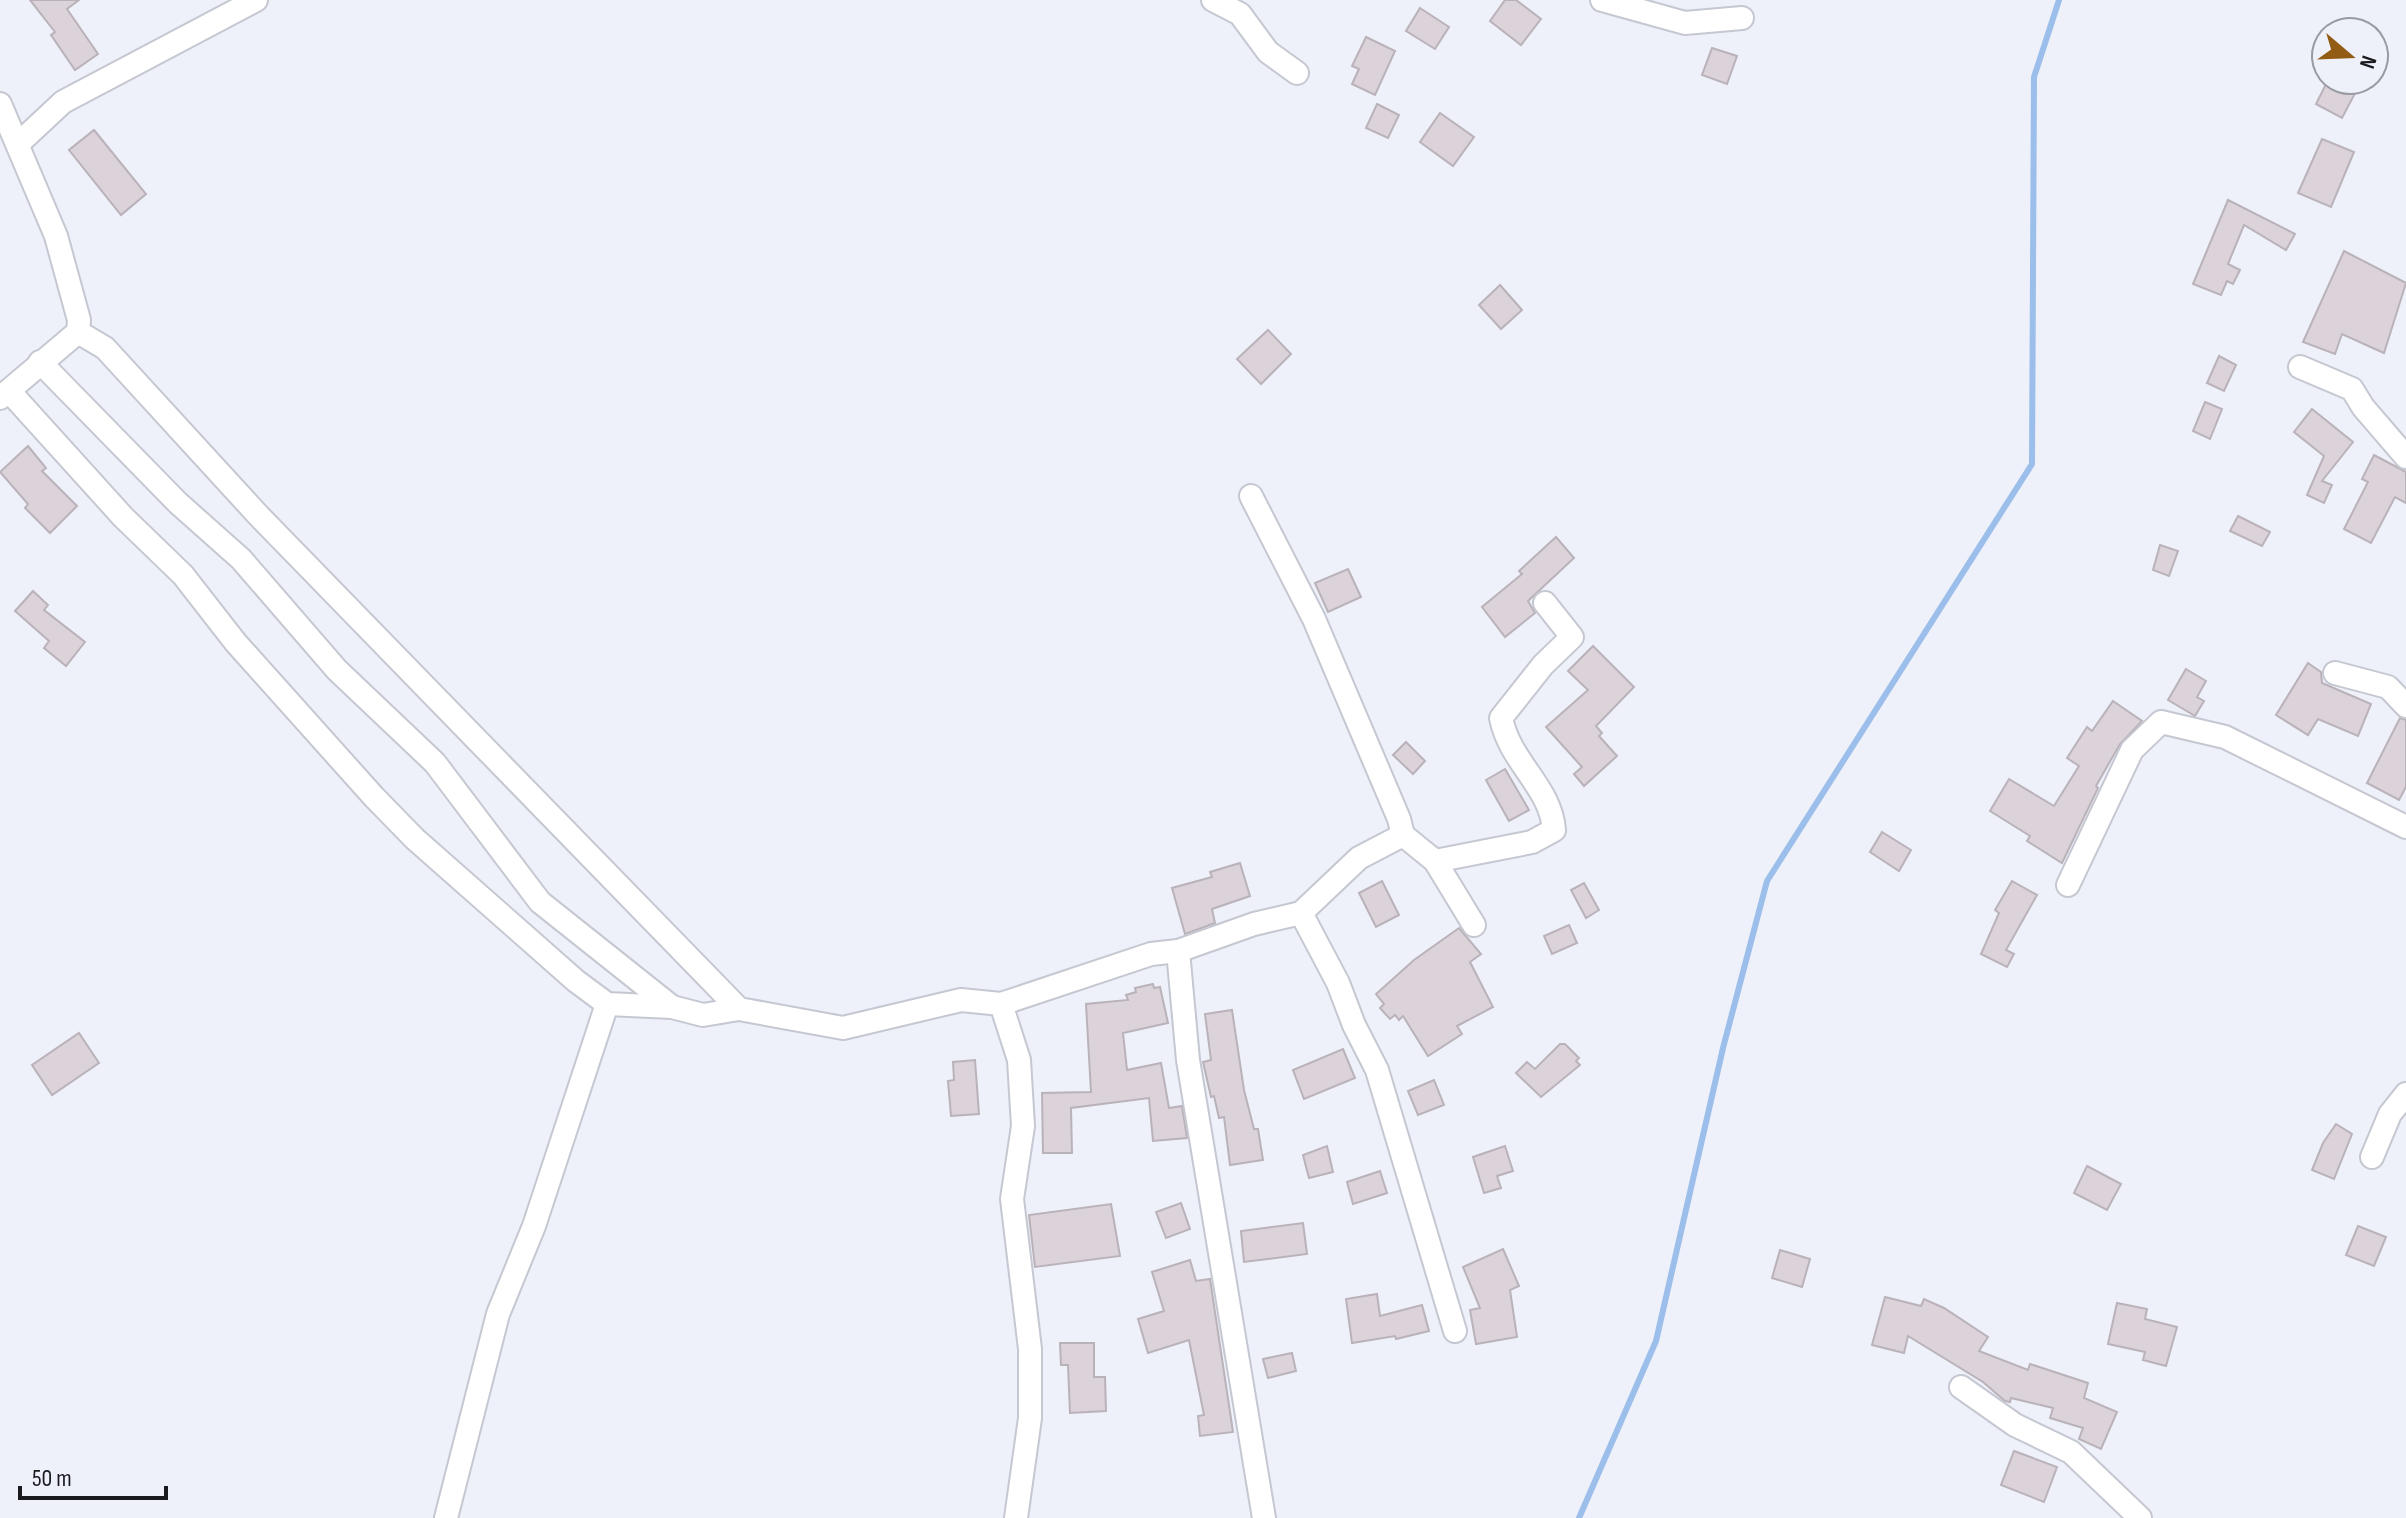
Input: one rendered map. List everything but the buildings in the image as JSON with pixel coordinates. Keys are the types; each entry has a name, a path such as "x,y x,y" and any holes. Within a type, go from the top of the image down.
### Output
{"street":[{"path":"18,144 63,102 256,0"},
{"path":"1213,0 1240,14 1268,52 1297,73"},
{"path":"1602,0 1685,23 1742,18"},
{"path":"0,104 56,236 77,304 78,332"},
{"path":"78,332 5,395 183,575 236,643 374,797 512,926 607,1004 672,1007 703,1015 739,1009 843,1028 961,1000 1001,1004 1151,954 1178,951 1254,924 1301,913 1359,858 1403,835"},
{"path":"78,332 105,348 258,515 739,1009"},
{"path":"40,362 178,503 241,559 337,670 435,763 540,902 672,1007"},
{"path":"2300,367 2352,389 2372,419 2406,457"},
{"path":"1251,496 1314,619 1403,835 1435,861 1474,925"},
{"path":"1435,861 1532,842 1554,830 1552,810 1505,742 1501,718 1543,665 1572,637 1545,603"},
{"path":"2335,673 2388,687 2406,706"},
{"path":"2068,885 2132,750 2161,722 2225,737 2406,827"},
{"path":"1301,913 1338,983 1354,1025 1377,1070 1455,1331"},
{"path":"1178,951 1188,1060 1264,1518"},
{"path":"446,1518 498,1314 534,1226 607,1004"},
{"path":"1001,1004 1019,1060 1023,1126 1012,1199 1030,1349 1030,1418 1016,1518"},
{"path":"2372,1157 2390,1114 2406,1094"},
{"path":"1961,1387 2015,1425 2071,1452 2140,1518"}],"waterway":[{"path":"1579,1518 1656,1341 1723,1048 1767,881 2032,464 2034,77 2059,0"}]}
